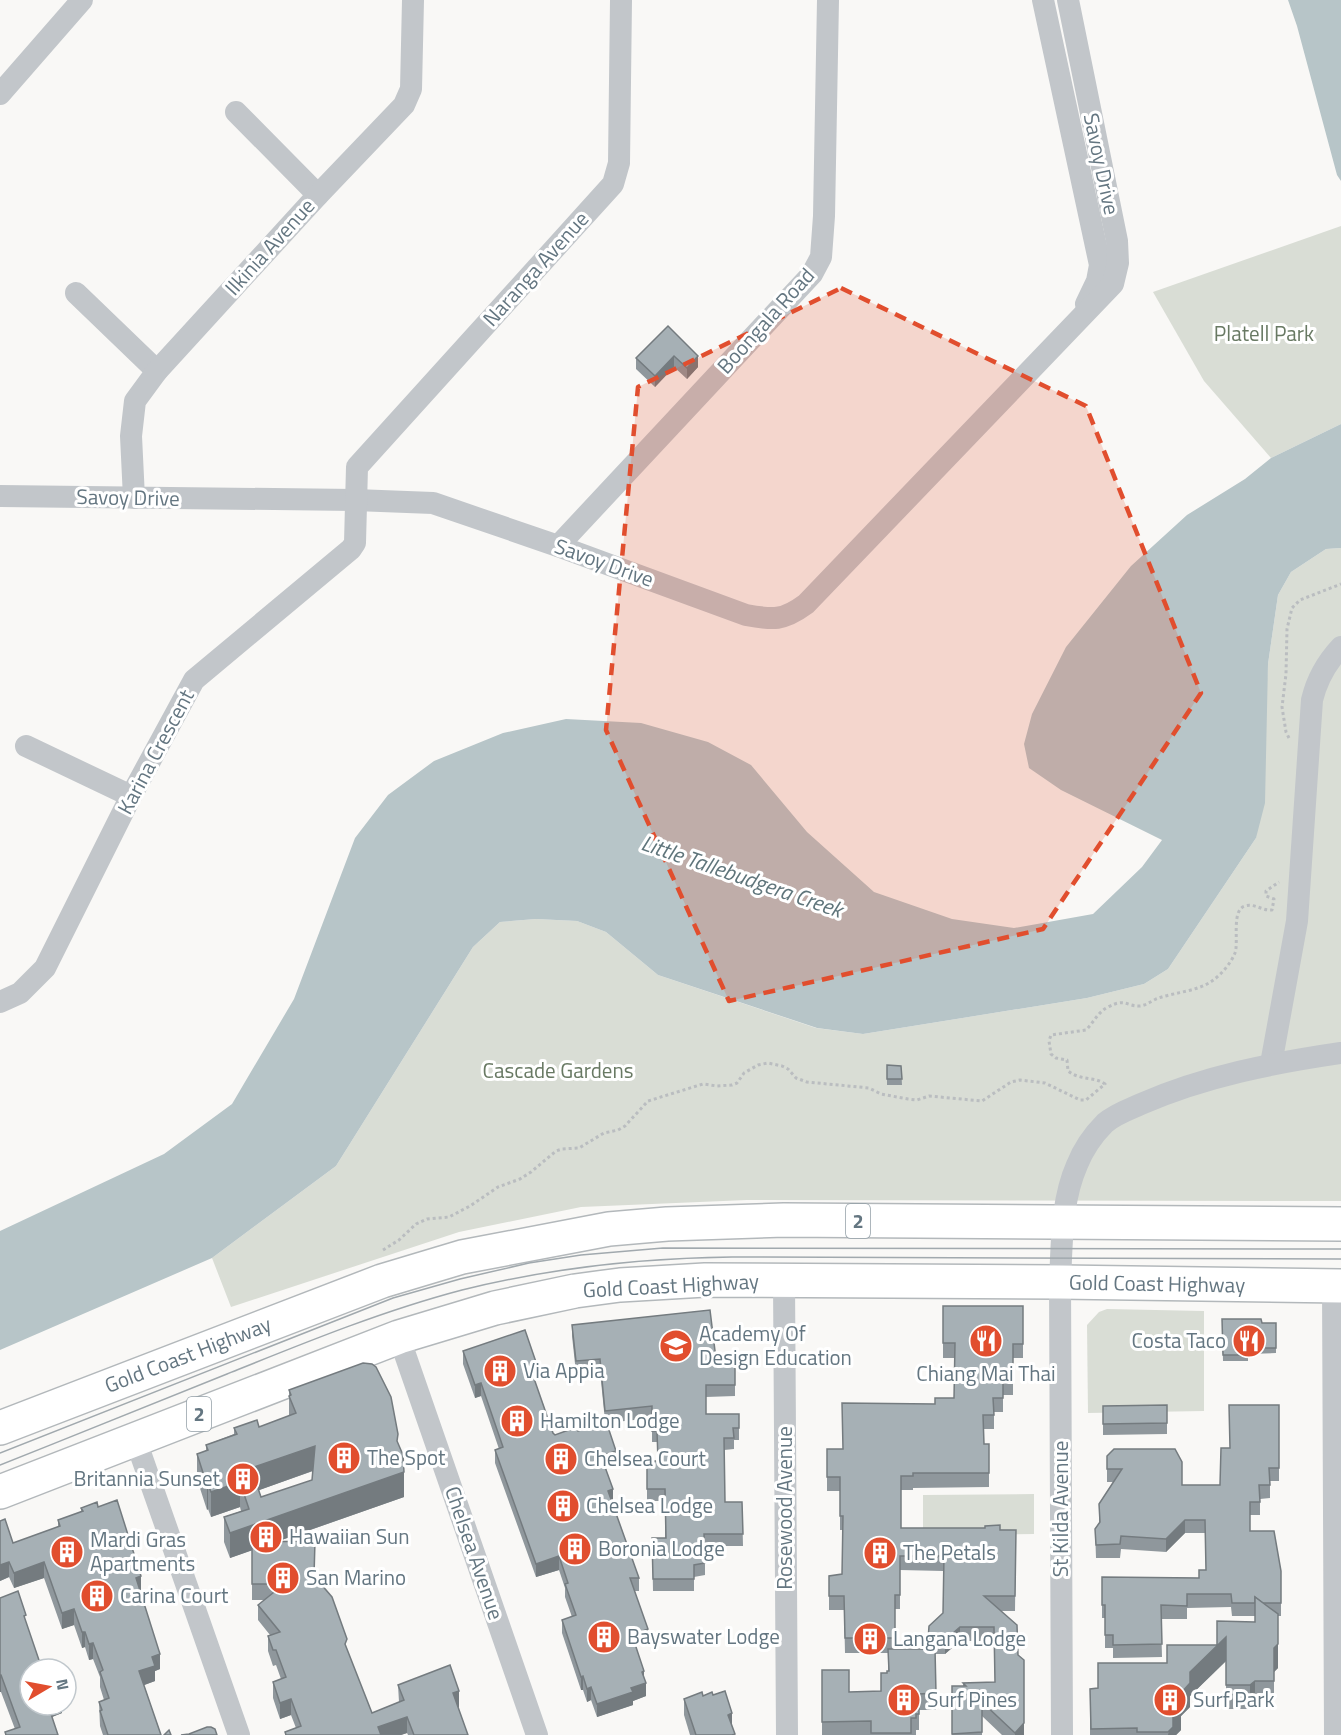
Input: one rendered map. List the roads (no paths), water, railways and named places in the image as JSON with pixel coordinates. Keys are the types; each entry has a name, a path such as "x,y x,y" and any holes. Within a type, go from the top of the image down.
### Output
{"highway":[{"name":"Gold Coast Highway","path":"0,1428 382,1281 474,1255 609,1229 667,1224 784,1220 1341,1224"},
{"name":"Gold Coast Highway","path":"0,1492 399,1337 459,1317 575,1291 705,1281 1060,1282 1337,1286"}],"street":[{"path":"0,94 82,0"},
{"name":"Ilkinia Avenue","path":"134,498 131,436 135,401 157,371 404,105 411,89 413,0"},
{"name":"Naranga Avenue","path":"356,500 357,467 613,184 619,163 621,0"},
{"name":"Boongala Road","path":"558,546 812,274 821,257 824,216 828,0"},
{"name":"Savoy Drive","path":"1043,0 1100,265 1098,281 1081,316"},
{"name":"Savoy Drive","path":"0,496 433,503 746,615 774,620 792,615 806,604 1113,284 1118,263 1117,241 1068,0"},
{"path":"236,112 318,195"},
{"path":"76,293 157,371"},
{"name":"Karina Crescent","path":"0,1002 20,993 45,968 131,796 194,680 351,549 355,543 356,500"},
{"path":"1271,1064 1297,921 1312,700 1323,670 1341,647"},
{"path":"26,746 131,796"},
{"name":"St Kilda Avenue","path":"1062,1735 1060,1282 1063,1221 1071,1179 1077,1163 1086,1146 1106,1122 1126,1110 1179,1089 1271,1064 1341,1053"},
{"name":"Rosewood Avenue","path":"784,1281 787,1735"},
{"path":"1335,1735 1337,1286"},
{"name":"Chelsea Avenue","path":"399,1337 537,1735"},
{"path":"135,1438 239,1735"}],"water":[{"path":"1288,0 1341,0 1341,181 1337,175"},
{"name":"Little Tallebudgera Creek","path":"1341,424 1341,548 1326,549 1291,572 1278,595 1268,664 1265,803 1256,838 1168,969 1144,984 1087,998 863,1034 817,1028 658,975 606,932 577,921 536,919 500,922 473,947 336,1166 212,1258 0,1350 0,1231 164,1154 232,1104 294,999 355,838 388,795 434,761 503,733 566,719 641,723 708,742 751,765 807,832 874,892 952,919 1014,928 1093,914 1142,867 1162,840 1061,790 1029,768 1024,744 1032,714 1066,647 1131,566 1187,515 1245,479 1271,458"}],"tram line":[{"path":"0,1453 393,1298 529,1263 581,1255 663,1248 1341,1249"},
{"path":"0,1465 373,1318 462,1290 562,1270 664,1259 732,1257 1341,1259"}],"place":[{"name":"Chiang Mai Thai","path":"986,1341"},
{"name":"Costa Taco","path":"1249,1341"},
{"name":"Academy Of Design Education","path":"676,1346"},
{"name":"Via Appia","path":"500,1371"},
{"name":"Hamilton Lodge","path":"517,1421"},
{"name":"The Spot","path":"344,1458"},
{"name":"Chelsea Court","path":"561,1459"},
{"name":"Britannia Sunset","path":"243,1479"},
{"name":"Chelsea Lodge","path":"563,1506"},
{"name":"Hawaiian Sun","path":"266,1537"},
{"name":"Boronia Lodge","path":"575,1549"},
{"name":"Mardi Gras Apartments","path":"67,1552"},
{"name":"The Petals","path":"880,1553"},
{"name":"San Marino","path":"283,1578"},
{"name":"Carina Court","path":"97,1596"},
{"name":"Bayswater Lodge","path":"604,1637"},
{"name":"Langana Lodge","path":"870,1639"},
{"name":"Surf Pines","path":"904,1700"},
{"name":"Surf Park","path":"1170,1700"}],"park label":[{"name":"Platell Park","path":"1264,334"},
{"name":"Cascade Gardens","path":"558,1071"}]}
